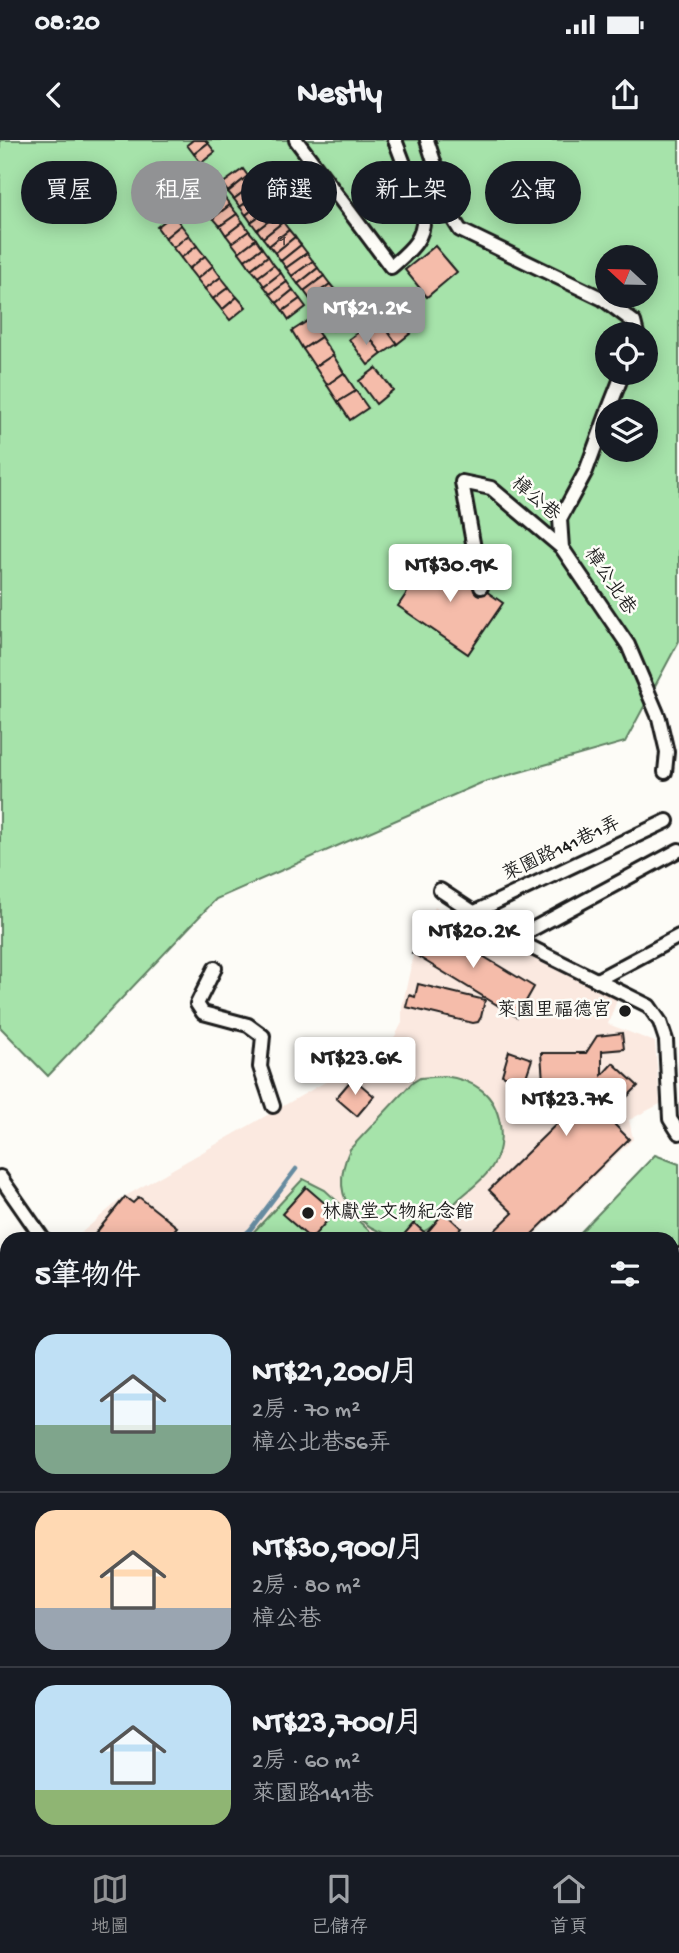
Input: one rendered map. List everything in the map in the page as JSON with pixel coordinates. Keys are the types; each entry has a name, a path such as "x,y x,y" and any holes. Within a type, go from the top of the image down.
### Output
{"street":[{"path":"296,140 390,267 415,246 424,225 423,214 395,140"},
{"path":"427,140 452,217 460,230 603,299 634,322"},
{"name":"樟公北巷","path":"595,447 561,519 562,548 628,645 659,718 667,751 664,772 679,764"},
{"name":"樟公巷","path":"481,587 462,482 491,488 562,548"},
{"name":"萊園路141巷1弄","path":"474,913 667,821"},
{"path":"514,939 679,850"},
{"path":"440,890 514,939 649,1006 660,1022 666,1040 670,1119 679,1133"},
{"path":"597,980 679,936"},
{"path":"215,968 197,1004 203,1013 248,1025 263,1036 260,1067 273,1106"},
{"path":"0,1177 38,1232"}],"shaded area":[{"path":"435,907 619,995 608,1024 655,1042 660,1104 629,1120 633,1139 537,1232 82,1232 122,1198 383,1049 402,1023 402,1007 414,952"}],"green space":[{"path":"0,140 679,140 679,641 625,742 481,783 216,899 48,1076 0,1027"},
{"path":"420,1078 455,1078 474,1085 488,1096 497,1113 501,1130 498,1155 486,1174 428,1229 423,1232 382,1232 362,1221 349,1207 342,1183 344,1166 350,1149 412,1083"},
{"path":"655,1155 679,1164 679,1232 581,1232"},
{"path":"303,1179 325,1190 370,1232 254,1232"}],"building":[{"path":"193,140 205,140 208,143 194,154 187,145"},
{"path":"208,143 215,152 204,161 199,161 194,154"},
{"path":"241,170 241,182 228,192 227,180"},
{"path":"241,182 241,194 234,199 228,192"},
{"path":"241,194 241,206 240,207 234,199"},
{"path":"230,205 237,214 227,221 227,207"},
{"path":"237,214 241,224 226,235 220,226 227,224"},
{"path":"161,224 181,225 165,238 157,227"},
{"path":"241,224 249,231 232,243 226,235"},
{"path":"252,224 265,224 257,230"},
{"path":"265,224 280,224 263,238 257,230"},
{"path":"280,224 284,224 289,230 269,246 263,238"},
{"path":"181,225 189,235 173,248 165,238"},
{"path":"289,230 295,237 275,253 269,246"},
{"path":"249,231 256,239 239,252 232,243"},
{"path":"189,235 197,246 181,258 173,248"},
{"path":"295,237 301,245 281,261 275,253"},
{"path":"256,239 262,248 245,260 239,252"},
{"path":"301,245 307,253 286,268 281,261"},
{"path":"197,246 205,256 189,269 181,258"},
{"path":"435,246 457,272 427,297 405,270"},
{"path":"262,248 268,256 251,269 245,260"},
{"path":"307,253 313,261 292,276 286,268"},
{"path":"205,256 213,266 197,279 189,269"},
{"path":"268,256 274,265 258,277 251,269"},
{"path":"313,261 318,268 298,284 292,276"},
{"path":"274,265 281,273 264,286 258,277"},
{"path":"213,266 221,277 205,289 197,279"},
{"path":"318,268 324,276 304,291 298,284"},
{"path":"281,273 287,282 270,294 264,286"},
{"path":"324,276 330,284 310,299 304,291"},
{"path":"221,277 229,287 213,299 205,289"},
{"path":"287,282 293,290 277,303 270,294"},
{"path":"330,284 336,291 316,307 310,299"},
{"path":"229,287 237,297 222,310 213,299"},
{"path":"293,290 300,299 283,311 277,303"},
{"path":"336,291 342,299 321,314 316,307"},
{"path":"237,297 246,307 230,320 222,310"},
{"path":"300,299 306,307 289,320 283,311"},
{"path":"342,299 348,306 327,322 321,314"},
{"path":"348,306 353,314 333,330 327,322"},
{"path":"393,307 411,333 397,344 378,318"},
{"path":"378,318 397,344 382,354 363,329"},
{"path":"309,320 321,337 303,349 292,331"},
{"path":"363,329 382,354 368,365 349,339"},
{"path":"321,337 333,355 315,367 303,349"},
{"path":"333,355 344,373 327,385 315,367"},
{"path":"376,368 393,390 376,404 359,381"},
{"path":"344,373 356,391 338,402 327,385"},
{"path":"356,391 368,408 350,420 338,402"},
{"path":"433,554 503,603 468,654 398,606"},
{"path":"430,924 534,987 517,1017 412,953"},
{"path":"418,984 485,1000 481,1017 478,1022 473,1023 406,1007 409,995 415,997"},
{"path":"622,1033 624,1049 602,1051 602,1075 613,1063 638,1086 607,1117 629,1139 534,1232 493,1232 513,1213 489,1190 576,1105 569,1097 557,1110 537,1087 543,1081 541,1053 586,1053 597,1036"},
{"path":"509,1051 532,1059 524,1083 502,1075"},
{"path":"353,1078 374,1096 357,1116 336,1098"},
{"name":"林獻堂文物紀念館","path":"306,1187 335,1212 317,1232 303,1232 282,1214"},
{"path":"125,1197 133,1203 139,1197 177,1227 173,1232 97,1232"},
{"path":"444,1212 461,1228 457,1232 428,1232"},
{"path":"414,1223 424,1232 406,1232"}],"waterway":[{"path":"248,1232 296,1169"}],"place":[{"name":"萊園里福德宮","path":"625,1011"},
{"name":"林獻堂文物紀念館","path":"308,1213"}]}
